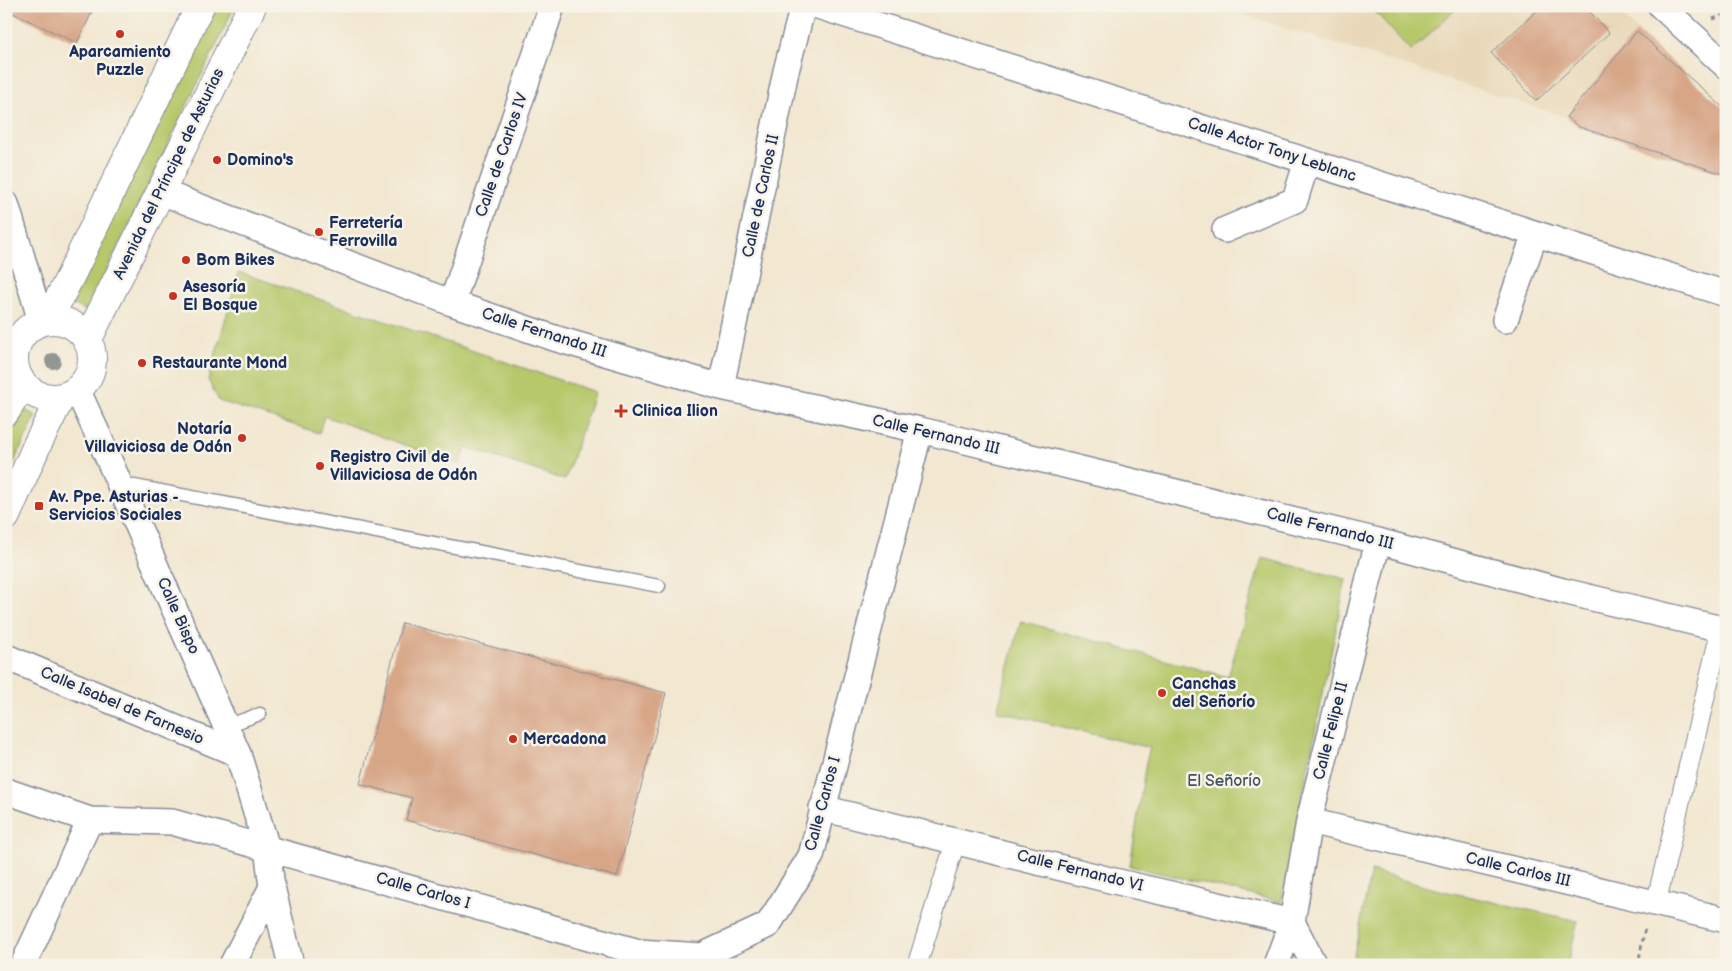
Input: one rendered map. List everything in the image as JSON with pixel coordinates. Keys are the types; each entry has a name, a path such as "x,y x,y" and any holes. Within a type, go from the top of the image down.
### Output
{"street":[{"path":"44,321 75,266 200,6"},
{"name":"Avenida del Príncipe de Asturias","path":"88,341 252,6"},
{"name":"Calle de Carlos IV","path":"452,303 552,6"},
{"name":"Calle de Carlos II","path":"721,387 786,71 803,6"},
{"name":"Calle Actor Tony Leblanc","path":"818,6 1726,294"},
{"path":"1666,8 1726,66"},
{"path":"1225,230 1294,200 1307,161"},
{"name":"Calle Fernando III","path":"161,192 452,303 554,338 721,387 920,430 1378,540 1563,591 1724,630"},
{"path":"6,204 44,321"},
{"path":"1505,320 1535,234"},
{"path":"10,507 37,445 69,394 84,383 92,362 88,341 78,329 64,321 44,321 29,327 20,336 15,348 16,373 23,384 34,393 47,398 69,394"},
{"path":"6,411 23,384"},
{"name":"Calle Bispo","path":"69,394 85,405 238,754 268,848 272,886 291,965"},
{"name":"Calle Carlos I","path":"6,791 90,820 172,822 639,952 702,956 768,925 811,856 920,430"},
{"name":"Calle Felipe II","path":"1276,965 1292,922 1310,821 1378,540"},
{"path":"1653,903 1724,630"},
{"name":"Calle Isabel de Farnesio","path":"6,657 238,754"},
{"name":"Calle Fernando VI","path":"822,808 1114,881 1292,922"},
{"path":"23,965 90,820"},
{"name":"Calle Carlos III","path":"1310,821 1726,920"},
{"path":"917,965 956,840"},
{"path":"232,965 272,886"},
{"path":"1292,922 1314,965"}],"lane":[{"path":"119,483 659,586"},
{"path":"226,726 260,714"}],"path":[{"path":"1638,965 1653,903"}],"shaded area":[{"path":"1217,6 1614,6 1637,31 1566,117"}],"green space":[{"path":"214,6 235,6 87,311 70,303"},
{"path":"1370,6 1459,6 1411,51"},
{"path":"239,272 595,392 565,480 466,447 460,465 324,416 319,433 219,401 208,380"},
{"path":"20,407 36,416 6,479 6,436"},
{"name":"El Señorío","path":"1262,558 1346,579 1281,902 1130,866 1146,762 1150,748 997,711 1021,621 1228,677"},
{"path":"1371,871 1435,889 1578,921 1567,965 1352,965"}],"building":[{"path":"6,6 95,6 77,43 6,10"},
{"path":"1542,6 1585,6 1609,33 1536,101 1491,53"},
{"path":"1637,31 1726,110 1726,175 1579,127 1566,117"},
{"name":"Mercadona","path":"402,623 666,693 617,877 406,820 412,798 360,784"}],"place":[{"name":"Aparcamiento Puzzle","path":"120,34"},
{"name":"Domino's","path":"217,160"},
{"name":"Ferretería Ferrovilla","path":"319,232"},
{"name":"Bom Bikes","path":"186,260"},
{"name":"Asesoría El Bosque","path":"173,296"},
{"name":"Restaurante Mond","path":"142,363"},
{"name":"Clinica Ilion","path":"621,411"},
{"name":"Notaría Villaviciosa de Odón","path":"242,438"},
{"name":"Registro Civil de Villaviciosa de Odón","path":"320,466"},
{"name":"Av. Ppe. Asturias - Servicios Sociales","path":"39,506"},
{"name":"Canchas del Señorío","path":"1162,693"},
{"name":"Mercadona","path":"513,739"}]}
